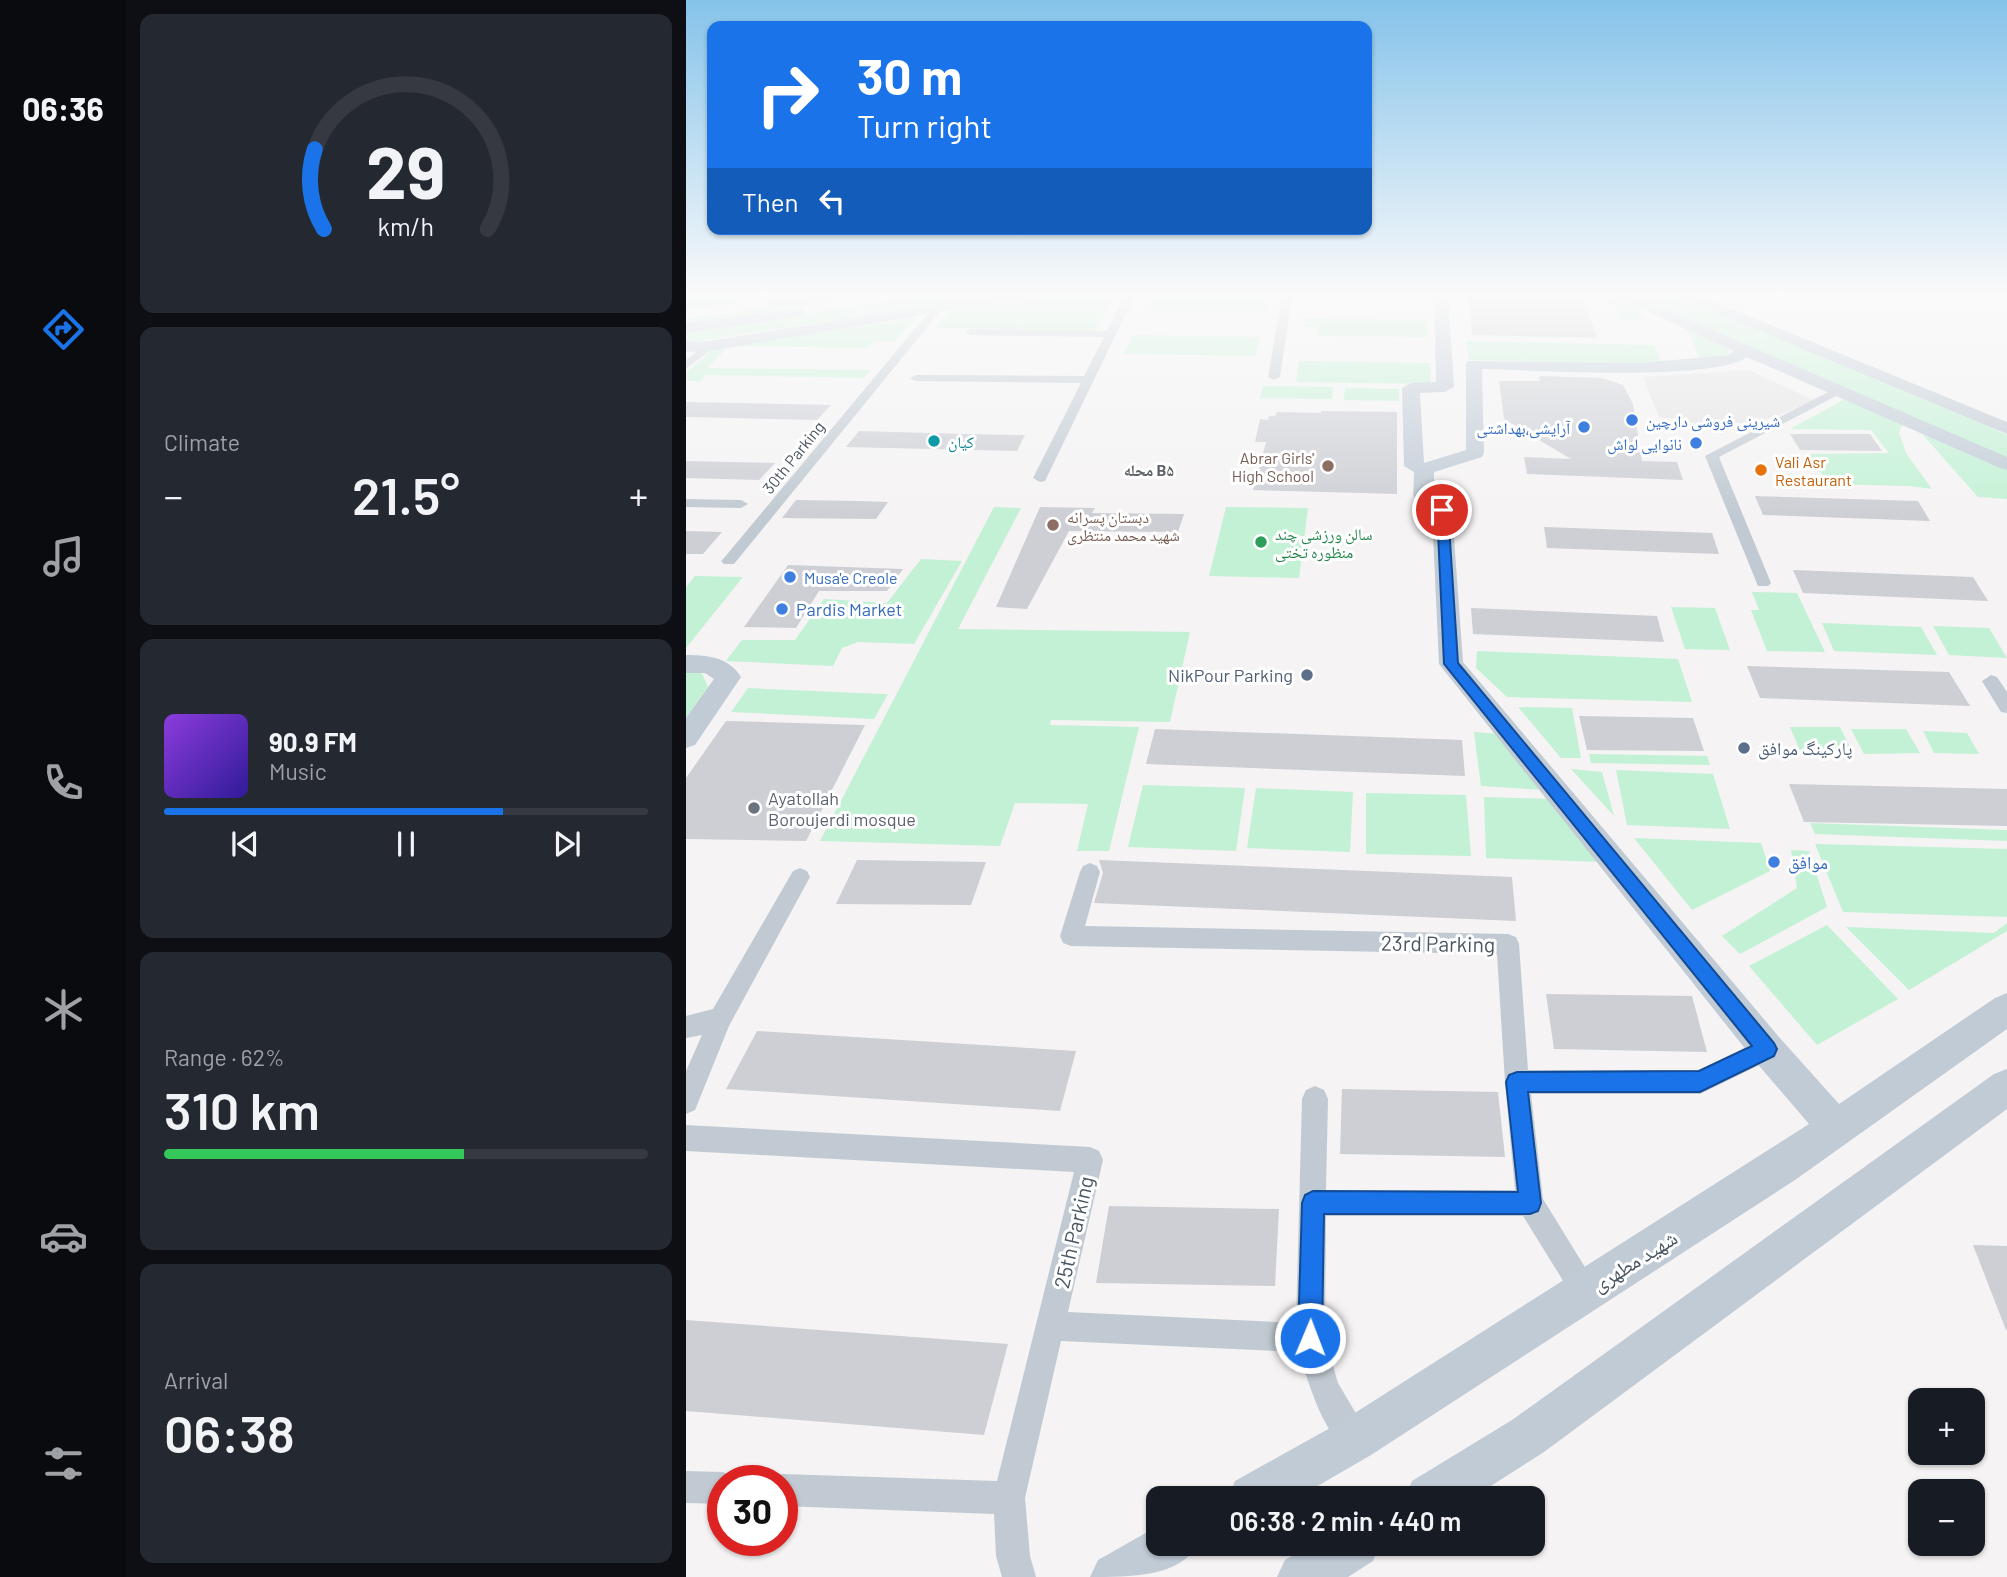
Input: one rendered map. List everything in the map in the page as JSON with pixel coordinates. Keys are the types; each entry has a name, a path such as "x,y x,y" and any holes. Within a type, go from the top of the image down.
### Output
{"street":[{"name":"30th Parking","path":"729,561 888,369"},
{"path":"1040,478 1093,369"},
{"path":"1274,377 1275,369"},
{"path":"1444,369 1445,387 1411,388 1414,466 1423,469 1475,453 1474,369"},
{"path":"1786,369 2007,464"},
{"path":"1862,369 2007,429"},
{"path":"916,378 1087,380"},
{"path":"1763,583 1712,456 1838,392"},
{"path":"1423,469 1424,503 1442,510 1451,664 1767,1049 1837,1129"},
{"path":"686,503 741,504"},
{"path":"686,664 710,664 729,677 686,737"},
{"path":"1991,681 2007,707"},
{"name":"23rd Parking","path":"1090,872 1071,936 1508,944 1517,1082 1530,1203 1585,1290"},
{"path":"686,1101 720,1019 800,877"},
{"name":"شهید مطهری","path":"1273,1486 1355,1439 1837,1129 2007,1009"},
{"path":"686,1027 720,1019"},
{"path":"1517,1082 1700,1082 1767,1049"},
{"path":"1448,1486 1528,1436 2007,1087"},
{"path":"1315,1100 1310,1338 1325,1390 1355,1439"},
{"name":"25th Parking","path":"686,1138 1090,1160 1009,1498 1013,1556 1019,1577"},
{"path":"1313,1203 1530,1203"},
{"path":"1050,1326 1310,1338"},
{"path":"686,1487 707,1488"},
{"path":"798,1491 1009,1498"},
{"path":"1115,1577 1152,1556"},
{"path":"1301,1577 1336,1556"}],"shaded area":[{"path":"1749,370 1815,401 1743,428 1678,427 1675,419 1659,417 1643,377"}],"green space":[{"path":"691,369 871,370 864,378 706,375 699,382 686,380 686,373"},
{"path":"1298,369 1430,369 1431,384 1296,382"},
{"path":"1799,369 1851,369 1983,424 2007,435 2007,459"},
{"path":"1263,386 1333,387 1332,399 1260,398"},
{"path":"1345,388 1399,389 1399,401 1344,400"},
{"path":"1843,400 1854,401 1903,424 1899,432 1906,453 1932,489 1828,484 1809,454 1889,453 1871,430 1790,429"},
{"path":"1928,432 2007,467 2007,499 1978,497 1923,435"},
{"path":"994,507 1021,508 958,629 1190,632 1170,722 1051,720 1050,725 1139,727 1109,851 1077,851 1088,804 1015,803 1000,846 820,841"},
{"name":"سالن ورزشی چند منظوره تختی","path":"1226,507 1308,508 1299,578 1209,576"},
{"path":"921,559 962,561 914,644 858,642 842,648 833,666 726,661 742,640 795,640 824,599 887,603"},
{"path":"695,576 743,577 686,648 686,587"},
{"path":"1752,592 1797,593 1825,652 1767,651 1751,610 1759,610"},
{"path":"1671,607 1715,608 1730,650 1685,649"},
{"path":"1822,623 1921,627 1937,655 1834,651"},
{"path":"1933,626 1989,628 2007,658 1949,655"},
{"path":"1477,651 1678,659 1692,702 1507,697 1476,668"},
{"path":"686,669 700,669 708,687 686,718"},
{"path":"748,688 888,694 874,719 731,712"},
{"path":"1518,707 1572,708 1581,758 1561,758"},
{"path":"1790,727 1840,727 1852,751 1800,751"},
{"path":"1851,729 1906,729 1920,753 1864,754"},
{"path":"1923,731 1967,733 1979,754 1934,753"},
{"path":"1474,732 1500,734 1546,790 1481,786"},
{"path":"1589,754 1707,756 1710,765 1591,763"},
{"path":"1571,769 1602,772 1614,816"},
{"path":"1616,770 1713,774 1730,829 1627,825"},
{"path":"1143,785 1245,788 1236,851 1128,847"},
{"path":"1256,788 1353,792 1350,852 1247,848"},
{"path":"1366,793 1466,795 1471,856 1366,854"},
{"path":"1484,797 1552,799 1602,862 1486,858"},
{"path":"1810,823 2007,830 2007,841 1815,834"},
{"path":"1634,838 1761,843 1770,871 1692,910"},
{"path":"1815,844 2007,849 2007,917 1843,912"},
{"path":"1791,850 1809,851 1827,907 1740,954 1722,936 1797,888"},
{"path":"2007,923 2007,931 1909,990 1846,927 1994,933"},
{"path":"1827,925 1898,999 1817,1045 1749,966"}],"building":[{"path":"1539,376 1602,378 1623,385 1633,404 1642,461 1677,462 1683,480 1527,474 1524,457 1571,459 1504,419 1499,381 1540,381"},
{"path":"686,402 831,405 817,420 686,417"},
{"name":"Abrar Girls' High School","path":"1277,412 1397,412 1397,494 1253,490 1266,442 1255,442 1260,419 1268,420 1269,416 1275,416"},
{"path":"859,431 1025,435 1017,451 846,447"},
{"path":"1790,434 1870,434 1882,451 1800,450"},
{"path":"686,461 775,463 759,480 686,478"},
{"path":"1755,496 1918,501 1930,521 1763,515"},
{"path":"796,500 888,502 876,519 782,518"},
{"path":"1040,507 1095,508 1092,513 1184,514 1178,532 1069,531 1027,609 996,607"},
{"path":"1544,527 1712,533 1719,554 1547,548"},
{"path":"686,531 722,532 703,554 686,554"},
{"name":"Pardis Market","path":"788,565 903,569 887,591 819,591 796,628 744,627"},
{"path":"1793,570 1973,577 1988,601 1803,593"},
{"path":"1471,608 1657,616 1664,642 1473,634"},
{"path":"1747,666 1949,672 1970,706 1760,698"},
{"path":"1579,716 1693,718 1704,751 1587,750"},
{"name":"Ayatollah Boroujerdi mosque","path":"726,721 865,725 806,841 686,839 686,778"},
{"path":"1155,729 1462,740 1465,776 1146,764"},
{"path":"1789,784 2007,789 2007,826 1804,822"},
{"path":"857,860 986,862 971,905 836,904"},
{"path":"1099,860 1512,877 1516,921 1094,903 1103,873"},
{"path":"1546,994 1692,996 1707,1052 1554,1049"},
{"path":"757,1031 1076,1051 1060,1111 726,1089"},
{"path":"1342,1089 1498,1092 1505,1157 1340,1154"},
{"path":"1109,1206 1279,1209 1275,1286 1096,1283"},
{"path":"1973,1245 2007,1246 2007,1330 2006,1330"},
{"path":"686,1320 1008,1344 984,1435 686,1411"}],"place":[{"name":"شیرینی فروشی دارچین","path":"1632,420"},
{"name":"آرایشی،بهداشتی","path":"1584,427"},
{"name":"کیان","path":"934,441"},
{"name":"نانوایی لواش","path":"1696,443"},
{"name":"Abrar Girls' High School","path":"1328,466"},
{"name":"Vali Asr Restaurant","path":"1761,470"},
{"name":"دبستان پسرانه شهید محمد منتظری","path":"1053,525"},
{"name":"سالن ورزشی چند منظوره تختی","path":"1261,542"},
{"name":"Musa'e Creole","path":"790,577"},
{"name":"Pardis Market","path":"782,609"},
{"name":"NikPour Parking","path":"1307,675"},
{"name":"پارکینگ موافق","path":"1744,748"},
{"name":"Ayatollah Boroujerdi mosque","path":"754,808"},
{"name":"موافق","path":"1774,862"}],"district":[{"name":"محله B۵","path":"1149,469"}],"route":[{"path":"1310,1338 1313,1203 1530,1203 1517,1082 1700,1082 1767,1049 1451,664 1442,510"}]}
